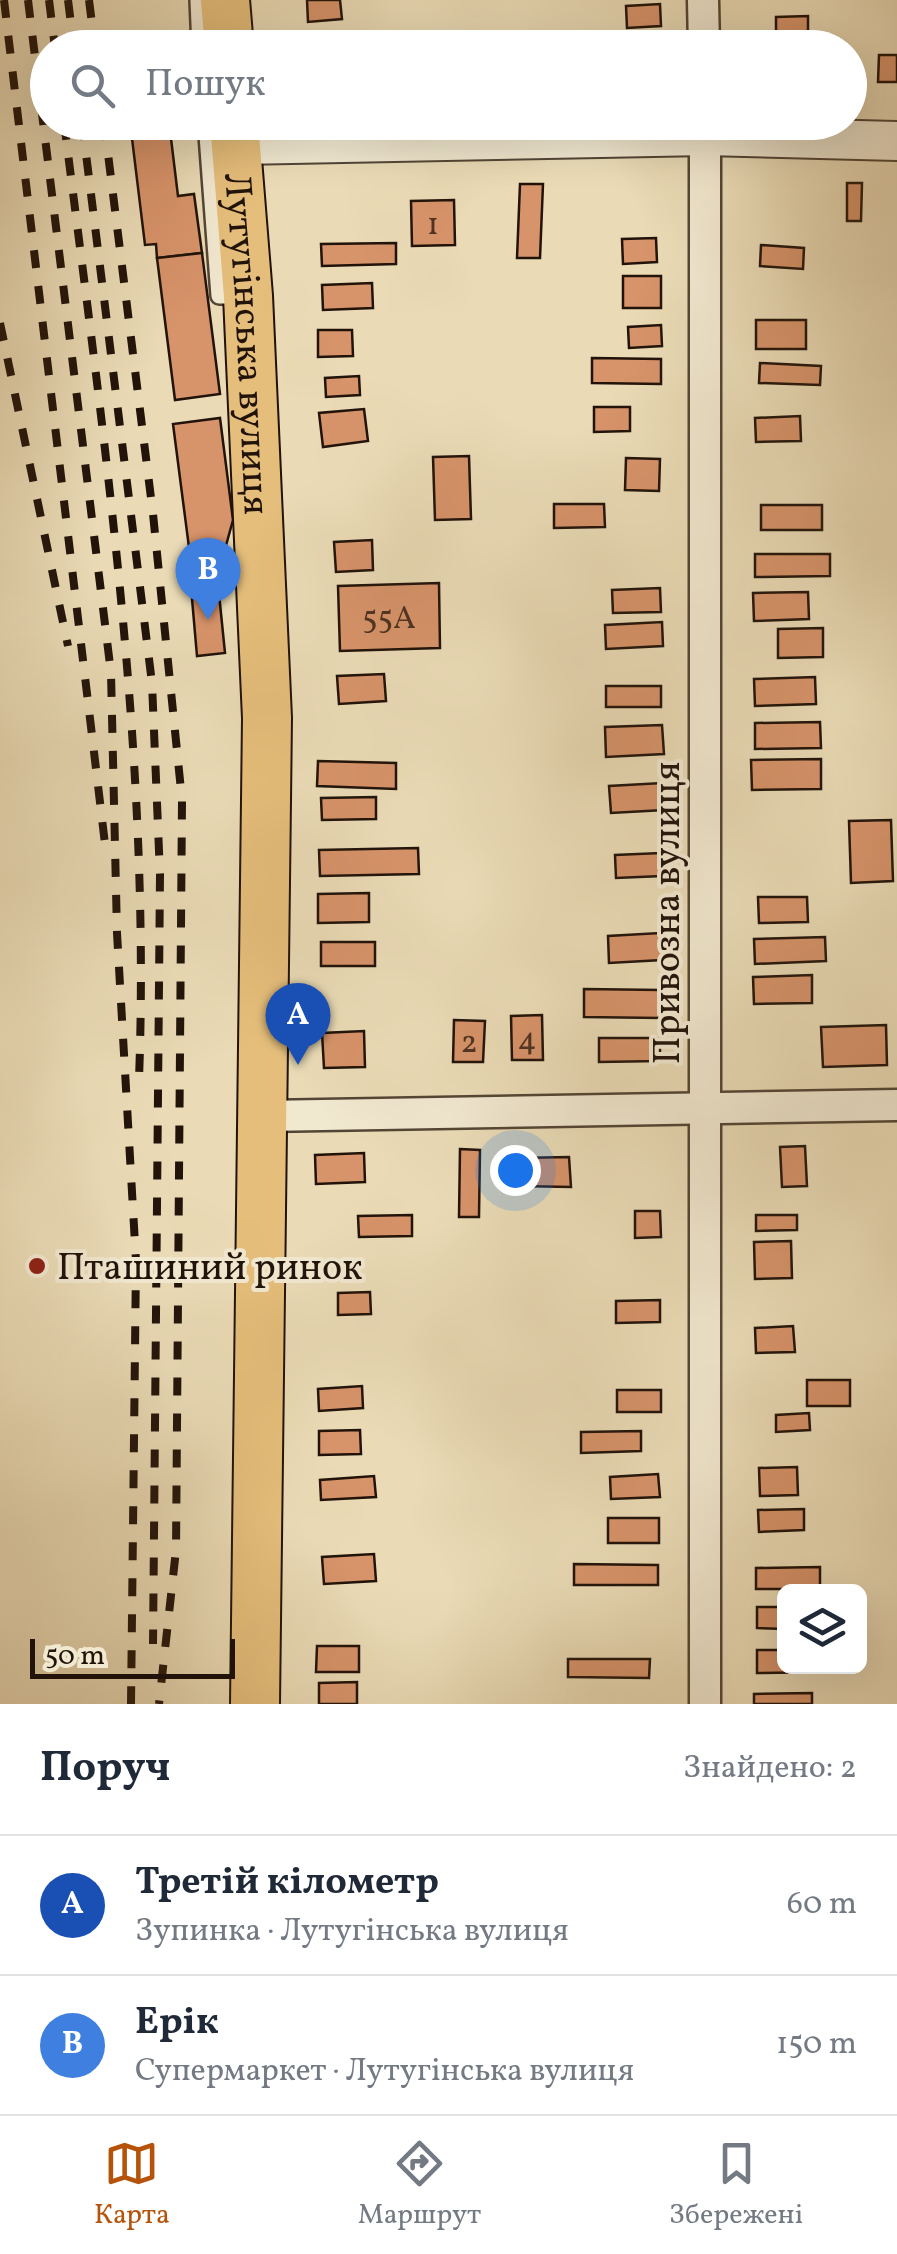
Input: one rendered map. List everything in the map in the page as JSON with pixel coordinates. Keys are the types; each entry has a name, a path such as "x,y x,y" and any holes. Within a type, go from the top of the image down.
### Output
{"main road":[{"path":"226,0 228,30"},
{"name":"Лутугінська вулиця","path":"226,140 248,296 267,718 255,1704"}],"street":[{"path":"703,0 704,30"},
{"path":"867,139 897,141"},
{"name":"Привозна вулиця","path":"706,140 706,1704"},
{"path":"265,1116 897,1106"}],"lane":[{"path":"198,0 199,30"}],"building":[{"path":"307,0 340,0 342,19 308,22"},
{"path":"660,4 661,26 627,28 626,6"},
{"path":"808,16 808,30 776,30 776,17"},
{"path":"879,55 897,55 897,82 878,82"},
{"path":"132,140 171,140 178,196 194,194 202,253 157,258 156,244 145,245"},
{"path":"847,183 862,183 861,221 847,221"},
{"path":"520,184 543,184 540,258 517,258"},
{"path":"454,200 455,245 412,246 411,201"},
{"path":"656,238 657,262 623,264 622,239"},
{"path":"396,243 396,264 322,266 321,244"},
{"path":"761,245 804,248 803,269 760,266"},
{"path":"202,253 220,394 175,400 157,258"},
{"path":"623,276 661,276 661,308 623,308"},
{"path":"372,283 373,308 323,310 322,285"},
{"path":"756,320 806,320 806,349 756,349"},
{"path":"661,325 662,346 629,348 628,327"},
{"path":"318,330 352,330 353,356 318,357"},
{"path":"592,358 661,359 661,384 592,383"},
{"path":"760,363 821,366 820,385 759,383"},
{"path":"359,376 360,395 326,397 325,378"},
{"path":"594,407 630,407 630,431 594,432"},
{"path":"364,409 368,441 323,447 319,413"},
{"path":"800,416 801,441 756,442 755,418"},
{"path":"220,418 233,520 222,560 191,563 173,424"},
{"path":"469,456 471,519 435,520 433,457"},
{"path":"626,458 660,459 659,491 625,490"},
{"path":"554,504 604,504 605,527 554,528"},
{"path":"761,505 822,505 822,530 761,530"},
{"path":"372,540 373,570 336,572 334,542"},
{"path":"755,554 830,554 830,576 755,577"},
{"path":"439,583 440,648 340,651 338,586"},
{"path":"218,584 225,653 197,656 191,587"},
{"path":"660,588 661,612 613,613 612,590"},
{"path":"808,592 809,619 754,621 753,593"},
{"path":"662,622 663,646 606,649 605,625"},
{"path":"823,628 823,657 778,658 778,629"},
{"path":"384,674 386,701 339,704 337,676"},
{"path":"815,677 816,704 755,706 754,679"},
{"path":"606,686 661,686 661,707 606,707"},
{"path":"820,722 821,748 755,749 755,723"},
{"path":"662,725 664,754 606,757 605,727"},
{"path":"821,759 821,789 752,790 751,760"},
{"path":"318,761 396,763 396,789 317,786"},
{"path":"662,783 664,810 611,813 609,786"},
{"path":"376,797 376,819 322,820 321,798"},
{"path":"891,820 893,881 851,883 849,821"},
{"path":"418,848 419,874 320,876 319,850"},
{"path":"661,853 662,876 616,878 615,855"},
{"path":"369,893 369,922 318,923 318,894"},
{"path":"758,897 807,897 808,922 759,923"},
{"path":"660,933 662,960 609,963 608,936"},
{"path":"825,937 826,961 755,964 754,939"},
{"path":"321,942 375,942 375,966 321,966"},
{"path":"812,975 812,1003 754,1004 753,977"},
{"path":"584,989 660,990 660,1018 584,1017"},
{"path":"542,1015 543,1060 512,1060 511,1016"},
{"path":"454,1020 485,1021 483,1062 453,1062"},
{"path":"886,1025 887,1065 823,1067 821,1027"},
{"path":"364,1031 365,1067 324,1068 322,1033"},
{"path":"599,1038 660,1038 660,1061 599,1062"},
{"path":"805,1146 807,1186 782,1187 780,1147"},
{"path":"460,1149 480,1150 479,1217 459,1217"},
{"path":"364,1153 365,1182 316,1184 315,1155"},
{"path":"569,1157 571,1187 518,1186 518,1158"},
{"path":"635,1211 660,1211 661,1237 635,1238"},
{"path":"412,1215 412,1236 359,1237 358,1216"},
{"path":"756,1215 797,1215 797,1230 756,1231"},
{"path":"791,1241 792,1278 755,1279 754,1242"},
{"path":"370,1292 371,1314 338,1315 338,1293"},
{"path":"660,1300 660,1322 616,1323 616,1301"},
{"path":"793,1326 795,1352 756,1353 755,1328"},
{"path":"807,1380 850,1380 850,1406 807,1406"},
{"path":"362,1386 363,1408 319,1411 318,1389"},
{"path":"617,1390 661,1390 661,1412 617,1412"},
{"path":"809,1413 810,1430 776,1432 776,1415"},
{"path":"360,1430 361,1454 319,1455 319,1431"},
{"path":"641,1431 641,1451 581,1453 581,1432"},
{"path":"797,1467 798,1495 760,1496 759,1468"},
{"path":"658,1474 660,1497 611,1499 610,1477"},
{"path":"374,1476 376,1497 321,1500 320,1480"},
{"path":"804,1509 804,1530 759,1532 758,1510"},
{"path":"608,1518 659,1518 659,1543 608,1543"},
{"path":"374,1554 376,1581 324,1584 322,1557"},
{"path":"574,1564 658,1565 658,1585 574,1585"},
{"path":"820,1567 820,1584 777,1584 777,1589 756,1589 756,1568"},
{"path":"757,1607 777,1607 777,1629 757,1628"},
{"path":"317,1646 359,1646 359,1672 316,1672"},
{"path":"757,1650 777,1650 777,1673 757,1673"},
{"path":"568,1659 650,1659 649,1678 568,1677"},
{"path":"357,1682 357,1704 319,1704 319,1683"},
{"path":"812,1693 812,1704 754,1704 754,1694"}],"railway":[{"path":"4,0 105,844"},
{"path":"28,0 32,30"},
{"path":"49,0 53,30"},
{"path":"68,0 72,30"},
{"path":"89,0 93,30"},
{"path":"45,140 111,673 117,933 136,1261 131,1704"},
{"path":"66,140 108,480 131,719 141,959 139,1079"},
{"path":"84,140 152,683 160,875 153,1644"},
{"path":"106,140 153,514 182,800 176,1550 159,1704"},
{"path":"0,323 68,646"}],"place":[{"name":"Ерік","path":"208,620"},
{"name":"Третій кілометр","path":"298,1065"},
{"name":"Пташиний ринок","path":"37,1266"}]}
